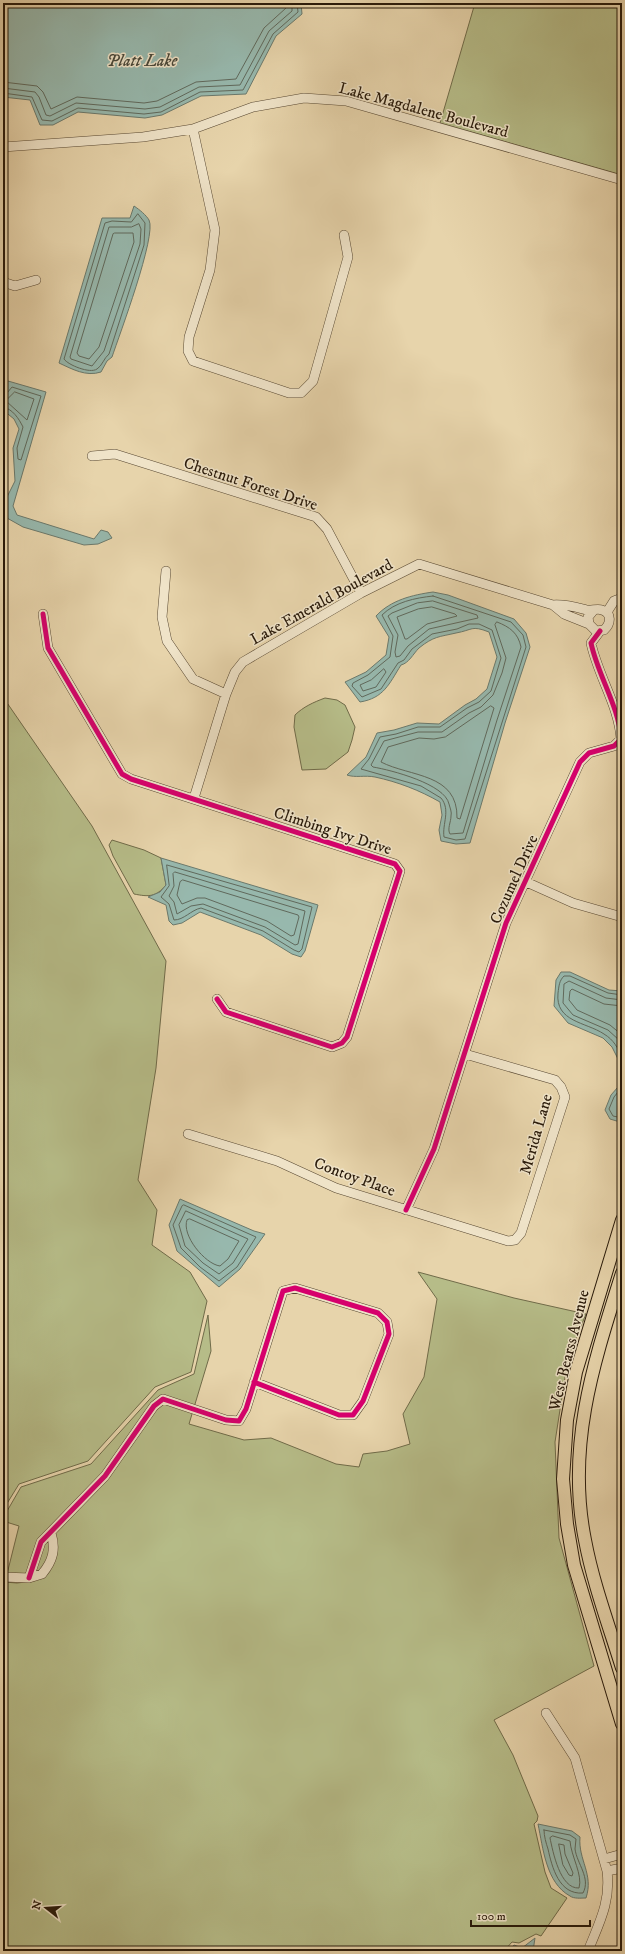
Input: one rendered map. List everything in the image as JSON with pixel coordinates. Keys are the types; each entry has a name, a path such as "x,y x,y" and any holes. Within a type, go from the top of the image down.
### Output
{"main road":[{"name":"West Bearss Avenue","path":"622,1220 579,1359 567,1420 563,1479 569,1545 578,1582 622,1724"},
{"name":"West Bearss Avenue","path":"622,1273 592,1372 583,1416 580,1447 580,1485 582,1522 585,1541 622,1668"},
{"path":"569,1545 577,1555 593,1610 607,1619"}],"street":[{"name":"Lake Magdalene Boulevard","path":"3,147 143,137 193,129 253,107 304,98 346,101 622,180"},
{"path":"193,129 215,230 210,270 190,337 188,351 193,361 289,393 301,392 313,381 348,258 344,235"},
{"path":"3,282 15,286 36,280"},
{"name":"Chestnut Forest Drive","path":"92,456 115,454 316,517 327,529 362,593"},
{"name":"Lake Emerald Boulevard","path":"194,798 226,694 235,672 243,662 362,593 418,564 553,605 567,604 593,611"},
{"path":"166,571 162,617 167,641 193,680 226,694"},
{"path":"607,612 614,601 622,598"},
{"name":"Lake Emerald Boulevard","path":"553,605 564,614 589,624"},
{"path":"602,609 607,612 610,619 609,624 600,631 594,630 589,624 588,617 593,611 602,609"},
{"name":"Climbing Ivy Drive","path":"43,614 48,648 122,774 131,779 194,798 394,864 400,871 347,1037 342,1043 332,1047 226,1012 217,999"},
{"name":"Cozumel Drive","path":"406,1210 434,1149 506,923 524,882 580,762 589,753 614,746 621,739 621,725 595,659 591,643 600,631"},
{"path":"524,882 573,903 622,917"},
{"name":"Merida Lane","path":"465,1054 555,1080 561,1086 564,1097 521,1233 515,1240"},
{"name":"Contoy Place","path":"188,1134 277,1161 336,1188 508,1241 515,1240"},
{"path":"29,1578 41,1542 105,1476 154,1406 163,1399 226,1420 239,1421 246,1409 254,1382 283,1291 295,1288 378,1313 387,1322 389,1334 363,1401 353,1415 339,1415 254,1382"},
{"path":"3,1577 29,1578 42,1574 53,1558 54,1541 51,1533"},
{"path":"546,1712 575,1758 607,1871 609,1886 607,1901 588,1951"},
{"path":"604,1859 622,1854"},
{"path":"607,1871 622,1868"}],"green space":[{"path":"475,3 622,3 622,175 440,123"},
{"path":"3,697 92,826 166,961 156,1068 138,1180 157,1210 152,1245 190,1272 207,1301 191,1372 155,1387 88,1461 19,1484 3,1510"},
{"path":"325,698 337,700 345,705 355,727 352,740 348,752 326,769 302,770 294,727 295,715 309,705"},
{"path":"112,840 144,850 161,858 166,885 159,892 152,895 144,896 134,894 113,856 109,845"},
{"path":"418,1272 514,1298 586,1314 568,1358 555,1442 559,1538 594,1666 494,1720 513,1755 538,1816 537,1821 534,1824 545,1872 551,1888 567,1898 541,1936 536,1934 519,1943 512,1942 504,1951 3,1951 3,1586 4,1582 17,1583 34,1581 7,1574 19,1526 3,1521 3,1518 21,1487 91,1464 158,1390 194,1374 208,1315 211,1351 189,1424 244,1440 271,1438 336,1464 359,1467 363,1454 387,1451 410,1444 403,1414 424,1377 437,1299"}],"water":[{"name":"Platt Lake","path":"3,3 301,3 302,14 276,36 246,94 201,96 162,115 145,118 78,112 53,125 40,125 30,100 3,97"},
{"path":"134,206 148,218 150,229 143,264 129,308 112,357 107,361 101,372 90,374 79,372 59,363 102,218 130,218"},
{"path":"8,381 46,392 13,506 17,515 94,539 101,530 108,532 112,538 98,544 84,545 23,527 7,518 3,505 15,481 13,448 19,429 14,419 3,410 3,393"},
{"path":"433,592 448,595 514,619 526,633 530,647 505,723 470,843 456,844 441,841 439,830 442,815 440,802 416,790 392,781 371,776 347,775 366,757 377,733 394,730 417,723 439,724 476,699 487,689 497,657 489,632 475,628 437,638 424,644 409,660 401,665 389,684 380,694 368,700 360,702 345,682 366,672 386,655 389,637 376,616 388,606 402,599"},
{"path":"161,858 318,905 305,951 301,957 292,954 261,935 200,912 182,923 173,925 169,921 166,905 148,897 160,892 166,885"},
{"path":"561,972 570,972 609,990 622,991 622,1121 620,1122 610,1119 605,1110 611,1095 618,1087 621,1074 618,1059 612,1047 603,1038 568,1023 554,1006 556,980"},
{"path":"180,1199 254,1231 265,1234 240,1269 219,1287 177,1251 169,1225"},
{"path":"538,1824 572,1831 580,1837 581,1853 588,1882 586,1898 572,1897 562,1890 556,1883 547,1864"},
{"path":"535,1938 533,1951 509,1951 514,1945 522,1948"}],"cycle path":[{"path":"43,614 48,648 122,774 131,779 395,864 400,871 347,1037 342,1043 332,1047 226,1012 217,999"},
{"path":"406,1210 434,1149 506,923 580,762 589,753 614,746 621,739 616,715 598,667 591,643 600,631"},
{"path":"29,1578 41,1542 105,1476 154,1406 163,1399 226,1420 239,1421 246,1409 283,1291 295,1288 378,1313 387,1322 389,1334 363,1401 353,1415 339,1415 254,1382"}]}
